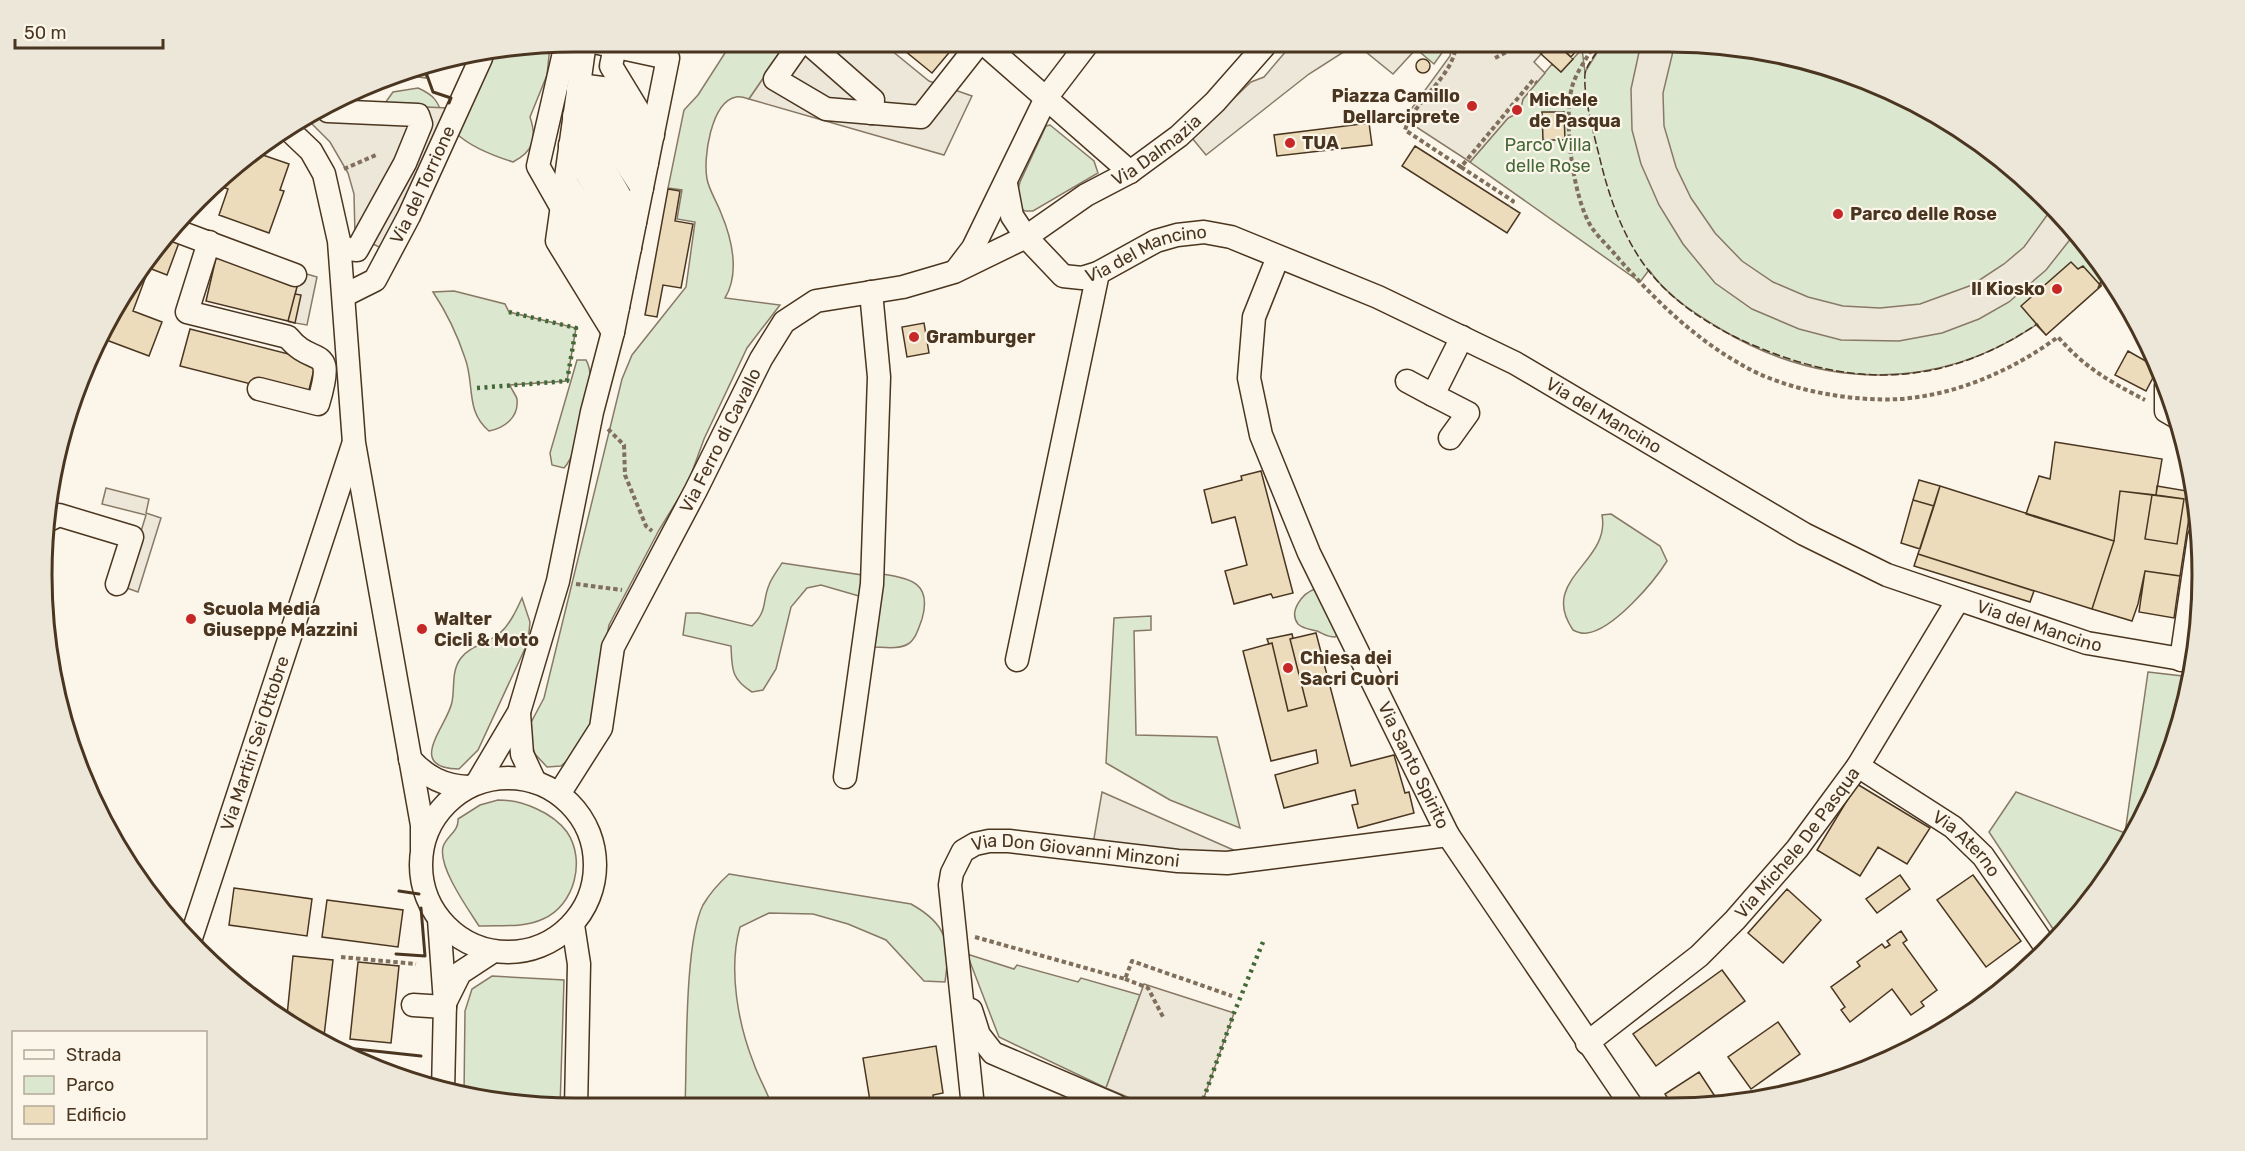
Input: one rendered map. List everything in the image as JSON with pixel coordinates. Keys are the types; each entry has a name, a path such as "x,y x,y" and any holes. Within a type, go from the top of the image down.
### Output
{"street":[{"path":"584,52 557,241 613,332"},
{"path":"607,52 611,66 653,135"},
{"path":"422,848 438,813 452,798 473,785 519,711 558,581 592,411 613,332 669,57 644,52"},
{"path":"794,52 775,79 826,109 921,117 973,52"},
{"path":"818,52 873,100 872,113"},
{"path":"993,52 1130,172"},
{"path":"954,272 973,248 1046,98 1080,52"},
{"name":"Via Dalmazia","path":"1026,237 1086,195 1130,172 1179,136 1208,109 1259,52"},
{"path":"564,53 538,165 618,307"},
{"name":"Via del Torrione","path":"345,295 375,280 409,216 480,62"},
{"path":"579,87 602,88 647,163"},
{"path":"579,87 642,188"},
{"path":"335,111 418,115 421,124 405,163 357,250 340,248"},
{"path":"574,116 635,222"},
{"path":"294,135 311,151 324,174 340,248 354,443 422,825 421,873 425,890 439,920 445,1005 443,1082"},
{"path":"570,145 630,248"},
{"path":"566,180 624,276"},
{"path":"1006,184 1012,216 1026,237"},
{"path":"181,232 295,275"},
{"name":"Via del Mancino","path":"1026,237 1063,276 1082,278 1098,273 1156,241 1177,235 1204,232 1231,237 1378,297 1515,363 1804,534 1887,575 2087,643 2185,661"},
{"name":"Via Ferro di Cavallo","path":"559,794 601,728 613,647 707,470 761,359 784,322 816,301 903,287 954,272 1026,237"},
{"path":"209,242 187,312 288,337 294,345 318,356 323,362 324,384 318,404 259,389"},
{"name":"Via Santo Spirito","path":"1278,257 1254,317 1249,378 1262,435 1309,553 1448,835 1626,1098"},
{"path":"1017,660 1098,273"},
{"path":"845,777 872,584 879,377 871,292"},
{"path":"1433,395 1461,338"},
{"path":"1407,381 1468,413 1450,438"},
{"name":"Via Martiri Sei Ottobre","path":"193,932 354,443"},
{"path":"56,516 59,515 132,537 117,584"},
{"name":"Via Michele De Pasqua","path":"1587,1043 1699,956 1735,920 1797,849 1858,766 1958,600"},
{"path":"519,711 522,754 536,782"},
{"path":"410,759 436,780 455,787 506,778 536,782 559,794 577,811 590,832 596,856 595,881 590,897 573,925 556,939 536,948 514,953 492,952 472,945 454,934 439,920"},
{"name":"Via Aterno","path":"1858,766 1953,827 1983,856 2043,941"},
{"name":"Via Don Giovanni Minzoni","path":"972,1098 950,885 952,873 963,851 975,844 1009,841 1178,861 1227,863 1448,835"},
{"path":"573,925 579,964 576,1098"},
{"path":"445,1005 460,973 492,952"},
{"path":"958,969 979,1035 993,1053 1098,1098"},
{"path":"413,1005 445,1005"}],"path":[{"path":"1454,52 1452,59 1409,118 1406,130 1513,201 1509,206"},
{"path":"1495,58 1507,52"},
{"path":"1590,52 1572,87 1569,132 1576,189 1592,228 1654,298 1698,336 1743,366 1796,387 1844,396 1900,399 1958,388 2026,360 2058,337 2080,362 2099,376 2167,412"},
{"path":"1461,167 1533,80 1537,83"},
{"path":"341,171 376,155"},
{"path":"592,411 624,445 625,475 646,526 667,543"},
{"path":"558,581 640,593"},
{"path":"954,931 1125,979 1148,988 1163,1017"},
{"path":"341,957 416,964"},
{"path":"1125,979 1132,961 1232,996"}],"green space":[{"path":"726,52 781,52 749,99 736,97 727,101 720,109 711,132 706,158 708,183 725,223 733,256 732,278 725,298 780,305 747,348 704,439 688,483 659,530 609,625 590,728 581,749 561,766 547,767 535,754 527,730 544,698 622,379 632,355 686,287 695,222 677,219 682,190 668,188 684,110 698,95"},
{"path":"1420,52 1443,52 1434,64"},
{"name":"Parco delle Rose","path":"1579,52 1582,52 1585,72 1597,52 1704,54 1738,57 1805,70 1870,92 1901,106 1960,141 2014,182 2063,231 2102,282 2101,286 2046,335 2036,325 1998,347 1959,362 1919,372 1878,375 1838,372 1797,363 1758,348 1719,328 1690,309 1672,296 1649,270 1640,282 1470,162 1508,118 1519,112 1523,99 1552,64 1561,72"},
{"path":"549,54 547,75 530,117 533,138 526,153 513,162 476,147 457,134 490,60"},
{"path":"418,88 435,99 443,117 385,103 393,92"},
{"path":"1050,125 1094,161 1098,173 1033,211 1025,211 1019,207 1017,193 1020,182 1046,126"},
{"path":"454,291 505,304 509,312 576,328 567,381 510,385 517,399 516,412 505,425 489,431 481,423 473,406 468,368 459,341 433,292"},
{"path":"577,360 586,360 589,370 589,398 576,446 564,468 552,465 550,453"},
{"path":"1611,514 1660,546 1667,561 1653,581 1620,614 1597,630 1580,633 1573,630 1565,612 1564,597 1569,584 1596,546 1602,532 1602,515"},
{"path":"782,563 862,575 859,596 821,585 807,588 791,607 776,669 763,690 752,692 736,678 731,646 683,635 686,613 699,613 752,626 764,606 773,576"},
{"path":"882,574 910,581 922,590 924,607 922,619 913,639 904,646 871,647"},
{"path":"1315,589 1338,634 1335,637 1302,627 1295,619 1298,603 1306,594"},
{"path":"522,598 530,622 528,642 478,750 459,769 443,767 434,761 433,744 452,702 458,663 470,650 504,629"},
{"path":"1151,616 1151,630 1134,631 1136,735 1217,737 1240,828 1170,800 1106,763 1114,618"},
{"path":"2148,672 2182,676 2165,744 2139,807 2125,831"},
{"path":"2016,792 2124,833 2084,894 2054,930 1989,832"},
{"path":"498,800 517,802 545,813 561,825 573,843 576,868 570,893 554,912 536,922 520,925 479,926 461,899 445,865 443,847 457,827 458,819 480,805"},
{"path":"729,874 911,904 932,919 944,936 947,956 945,982 924,981 886,940 848,924 813,914 769,913 740,927 735,960 736,996 743,1032 769,1098 685,1098 692,946 703,905"},
{"path":"967,954 1014,969 1017,965 1078,982 1081,978 1140,995 1106,1088 999,1037"},
{"path":"492,976 564,980 560,1098 507,1094 464,1086 465,1011 472,989"}],"shaded area":[{"path":"781,52 893,52 929,81 972,96 944,155 749,99"},
{"path":"1285,52 1343,52 1309,74 1206,155 1192,138 1251,82 1264,77"},
{"path":"1366,52 1413,52 1393,74"},
{"name":"Piazza Camillo Dellarciprete","path":"1451,52 1539,52 1541,54 1534,62 1545,73 1523,99 1520,112 1508,118 1470,162 1404,119"},
{"path":"1639,52 1673,52 1663,93 1664,126 1676,167 1691,198 1715,233 1742,261 1773,282 1808,297 1843,306 1880,308 1920,304 1972,285 2004,264 2024,247 2047,215 2070,240 2046,270 2009,302 1979,319 1942,333 1899,341 1841,340 1799,329 1752,309 1715,283 1683,244 1659,205 1641,164 1632,130 1631,89"},
{"path":"350,103 447,108 383,249 355,235 354,194 348,173 330,142 312,124"},
{"path":"300,272 317,277 307,325 289,322"},
{"path":"106,488 149,499 146,513 161,518 138,592 124,587 146,515 102,504"},
{"path":"1102,792 1247,856 1093,844"},
{"path":"1144,984 1234,1013 1204,1098 1130,1098 1106,1088"}],"building":[{"path":"906,52 950,52 932,73"},
{"path":"1543,52 1565,52 1573,59 1561,72 1541,54"},
{"path":"1566,52 1575,52 1571,57"},
{"path":"1420,59 1426,59 1430,66 1426,73 1420,73 1416,69 1416,63"},
{"path":"1542,112 1564,112 1565,140 1543,140"},
{"path":"1369,123 1372,145 1277,156 1274,135"},
{"path":"1415,146 1520,213 1507,233 1402,166"},
{"path":"265,156 289,164 280,190 284,191 269,233 219,215 228,189 225,188"},
{"path":"668,189 680,191 675,221 693,224 681,288 663,285 657,317 645,315"},
{"path":"176,239 180,240 167,275 152,269"},
{"path":"216,258 262,269 298,283 288,321 206,301"},
{"path":"2071,262 2078,269 2083,266 2101,286 2046,335 2021,306"},
{"path":"144,280 133,311 162,322 149,356 108,341"},
{"path":"295,294 301,295 295,323 288,321"},
{"path":"924,323 929,353 907,357 902,327"},
{"path":"190,329 316,361 307,398 180,366"},
{"path":"2128,351 2147,362 2154,377 2146,391 2115,375"},
{"path":"2055,442 2162,459 2156,495 2120,491 2114,541 2026,514 2039,476 2050,479"},
{"path":"1261,471 1293,593 1273,598 1271,594 1234,604 1225,571 1247,565 1235,517 1212,523 1204,490 1242,480 1241,476"},
{"path":"1919,480 1940,486 1934,506 1913,500"},
{"path":"1940,486 2114,541 2092,609 1918,554"},
{"path":"2157,486 2185,491 2189,518 2180,576 2145,571 2132,621 2092,609 2114,541 2120,491 2152,495 2145,539 2177,544 2184,499 2156,495"},
{"path":"2152,495 2184,499 2177,544 2145,539"},
{"path":"1913,500 1934,506 1920,549 1901,543"},
{"path":"1918,554 2034,591 2030,602 1914,566"},
{"path":"2145,571 2180,576 2174,618 2139,612"},
{"path":"1316,633 1351,766 1394,755 1405,793 1409,792 1414,813 1358,828 1352,805 1358,804 1355,790 1284,808 1275,775 1318,763 1316,750 1271,761 1243,651 1272,643 1288,711 1307,706 1290,639"},
{"name":"Chiesa dei Sacri Cuori","path":"1292,634 1293,638 1290,639 1307,706 1288,711 1272,643 1269,644 1267,639"},
{"path":"1857,784 1930,828 1907,864 1878,847 1860,876 1817,850"},
{"path":"1900,875 1910,889 1877,913 1866,899"},
{"path":"1973,875 2021,941 1986,967 1937,900"},
{"path":"234,888 312,899 307,936 229,925"},
{"path":"1787,889 1821,920 1783,963 1748,933"},
{"path":"327,900 403,910 398,947 322,937"},
{"path":"1901,931 1907,940 1903,943 1937,990 1921,1002 1924,1006 1911,1015 1892,989 1850,1022 1841,1010 1845,1007 1831,987 1860,966 1857,962 1882,944 1885,948 1890,945 1887,941"},
{"path":"293,956 333,960 324,1034 287,1012"},
{"path":"358,962 399,966 391,1043 350,1039"},
{"path":"1722,970 1745,1001 1656,1066 1633,1034"},
{"path":"1778,1022 1800,1054 1751,1089 1728,1057"},
{"path":"936,1046 943,1093 933,1095 934,1098 870,1098 863,1058"},
{"path":"1699,1072 1715,1096 1668,1098 1665,1094"}],"hedge":[{"path":"477,388 567,381 576,328 509,312"},
{"path":"1204,1098 1234,1013 1263,942"}],"fence":[{"path":"1597,52 1585,74 1587,103 1603,171 1619,218 1633,248 1652,275 1675,298 1716,327 1745,342 1797,361 1832,370 1867,375 1902,374 1936,369 1970,359 2003,344 2037,324 2039,327"},
{"path":"2098,288 2101,281"}],"wall":[{"path":"427,74 433,92 451,98 449,103"},
{"path":"399,891 419,894"},
{"path":"396,954 425,956 421,908"},
{"path":"352,1049 421,1056"}],"place":[{"name":"Piazza Camillo Dellarciprete","path":"1472,106"},
{"name":"Michele de Pasqua","path":"1517,110"},
{"name":"TUA","path":"1290,143"},
{"name":"Parco delle Rose","path":"1838,214"},
{"name":"Il Kiosko","path":"2057,289"},
{"name":"Gramburger","path":"914,337"},
{"name":"Scuola Media Giuseppe Mazzini","path":"191,619"},
{"name":"Walter Cicli & Moto","path":"422,629"},
{"name":"Chiesa dei Sacri Cuori","path":"1288,668"}],"park label":[{"name":"Parco Villa delle Rose","path":"1548,155"}]}
